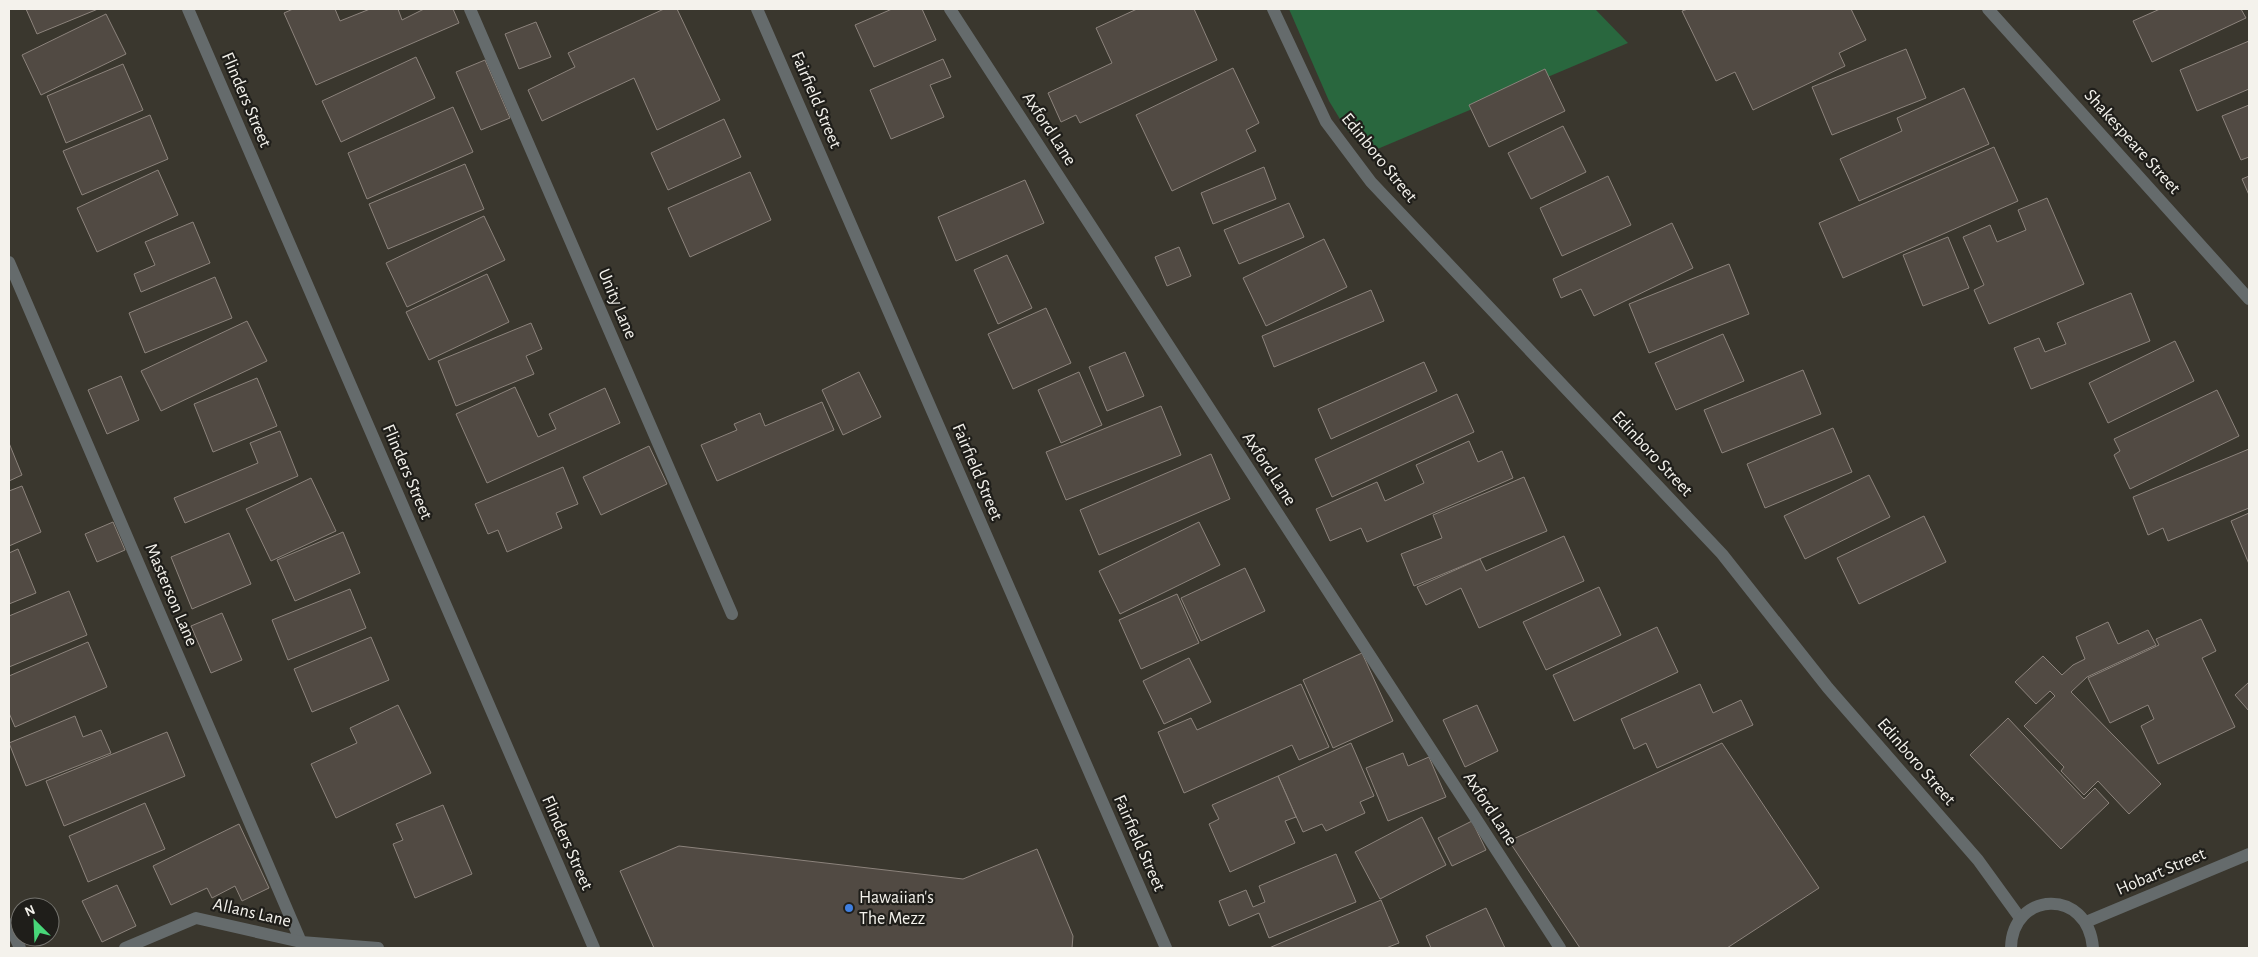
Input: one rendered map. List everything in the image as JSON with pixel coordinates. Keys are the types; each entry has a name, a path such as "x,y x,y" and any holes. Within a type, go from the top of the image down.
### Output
{"street":[{"name":"Flinders Street","path":"188,9 594,948"},
{"name":"Unity Lane","path":"470,9 732,614"},
{"name":"Fairfield Street","path":"757,9 1166,948"},
{"name":"Axford Lane","path":"950,9 1560,948"},
{"name":"Edinboro Street","path":"1273,9 1326,122 1370,182 1722,554 1828,688 1978,860 2020,918"},
{"name":"Shakespeare Street","path":"1988,9 2249,299"},
{"name":"Masterson Lane","path":"9,262 301,942"},
{"name":"Hobart Street","path":"2086,922 2249,854"},
{"path":"2011,948 2011,936 2020,918 2030,910 2046,904 2060,905 2076,912 2086,922 2092,934 2093,948"},
{"name":"Allans Lane","path":"125,948 196,918 301,942 378,948"},
{"path":"9,924 20,948"}],"green space":[{"path":"1289,9 1595,9 1628,43 1368,153 1346,129 1329,101"}],"building":[{"path":"26,9 98,9 37,34"},
{"path":"293,9 335,9 340,21 370,9 398,9 402,20 424,9 453,9 459,23 316,85 284,13"},
{"path":"664,9 677,9 720,100 657,130 634,78 542,121 528,90 575,67 568,53"},
{"path":"892,9 922,9 936,40 874,67 855,25"},
{"path":"1137,9 1194,9 1217,60 1080,123 1076,115 1061,122 1048,93 1112,63 1096,28"},
{"path":"1688,9 1851,9 1866,40 1839,53 1845,66 1753,110 1735,72 1716,81 1682,11"},
{"path":"2160,9 2241,9 2246,18 2152,62 2133,21"},
{"path":"106,14 126,54 41,95 22,55"},
{"path":"536,22 551,57 519,69 505,34"},
{"path":"2249,41 2249,89 2197,111 2180,70"},
{"path":"1906,49 1926,98 1832,135 1812,87"},
{"path":"416,57 435,98 341,142 322,101"},
{"path":"943,59 951,77 930,85 944,117 891,139 870,90"},
{"path":"485,60 510,118 481,130 456,72"},
{"path":"123,64 143,110 66,143 47,96"},
{"path":"1233,68 1259,123 1246,130 1256,151 1172,191 1136,115"},
{"path":"1545,69 1565,111 1489,147 1469,105"},
{"path":"1964,88 1989,144 1859,201 1840,159 1902,131 1897,118"},
{"path":"2249,105 2249,157 2241,160 2222,116"},
{"path":"453,107 473,152 367,199 348,153"},
{"path":"150,115 168,159 82,195 63,151"},
{"path":"724,119 741,157 668,190 651,153"},
{"path":"1563,126 1586,172 1531,199 1508,153"},
{"path":"1994,147 2018,201 1843,278 1819,223"},
{"path":"465,164 484,209 388,249 369,204"},
{"path":"1264,167 1276,199 1213,224 1201,193"},
{"path":"158,170 178,215 97,252 77,208"},
{"path":"750,172 771,220 690,257 668,208"},
{"path":"1608,176 1631,225 1562,256 1540,208"},
{"path":"2249,176 2249,195 2242,179"},
{"path":"1025,180 1044,223 956,261 938,217"},
{"path":"2047,198 2084,284 1989,324 1974,290 1984,285 1963,237 1990,225 1997,242 2026,230 2018,210"},
{"path":"1289,203 1304,237 1239,264 1224,230"},
{"path":"484,216 505,260 407,307 386,263"},
{"path":"193,222 210,263 141,292 134,274 155,265 145,242"},
{"path":"1672,223 1693,268 1594,316 1581,289 1561,298 1553,279"},
{"path":"1948,237 1969,288 1923,306 1903,255"},
{"path":"1324,239 1347,287 1266,326 1243,278"},
{"path":"1179,247 1191,276 1167,286 1155,257"},
{"path":"1007,255 1032,308 998,324 974,270"},
{"path":"1729,264 1749,314 1649,353 1629,304"},
{"path":"487,274 509,322 429,360 406,312"},
{"path":"215,277 232,318 145,353 129,313"},
{"path":"1371,290 1384,321 1274,367 1262,336"},
{"path":"2131,293 2150,341 2031,389 2014,348 2039,338 2045,352 2066,344 2057,323"},
{"path":"1046,308 1071,363 1013,389 988,334"},
{"path":"247,321 267,361 161,411 141,371"},
{"path":"531,323 542,349 526,356 534,374 456,406 438,361"},
{"path":"1723,334 1744,381 1676,410 1655,363"},
{"path":"2175,341 2194,381 2108,423 2089,383"},
{"path":"1125,352 1144,396 1107,411 1089,367"},
{"path":"1424,362 1437,391 1331,439 1318,409"},
{"path":"1803,370 1821,414 1722,453 1704,410"},
{"path":"859,372 881,417 843,435 822,390"},
{"path":"1079,372 1102,425 1061,443 1038,390"},
{"path":"121,376 139,420 107,434 88,390"},
{"path":"257,378 277,426 213,452 194,404"},
{"path":"515,387 538,437 556,429 549,414 605,388 620,423 487,483 456,414"},
{"path":"2217,390 2239,436 2130,489 2114,455 2120,451 2114,439"},
{"path":"1457,394 1474,432 1332,497 1315,459"},
{"path":"822,402 834,430 717,481 701,445 737,430 734,424 760,413 765,426"},
{"path":"1161,406 1181,455 1066,500 1046,452"},
{"path":"1833,428 1852,472 1765,508 1747,464"},
{"path":"280,431 298,476 185,523 174,498 258,463 250,443"},
{"path":"1469,441 1478,462 1502,451 1513,478 1367,542 1361,528 1330,541 1316,509 1377,482 1385,501 1424,483 1416,465"},
{"path":"9,443 22,475 9,481"},
{"path":"649,446 667,484 601,515 583,477"},
{"path":"2249,449 2249,508 2168,541 2163,528 2148,535 2133,497"},
{"path":"1211,454 1230,499 1099,555 1080,510"},
{"path":"563,467 578,504 556,513 562,528 507,552 498,530 488,534 475,504"},
{"path":"1869,475 1890,517 1805,559 1784,516"},
{"path":"1524,477 1547,531 1414,586 1401,554 1442,538 1433,515"},
{"path":"311,478 336,531 271,561 246,509"},
{"path":"22,486 41,532 9,546 9,491"},
{"path":"2249,513 2249,564 2231,521"},
{"path":"1924,516 1946,562 1859,604 1837,558"},
{"path":"113,522 125,550 97,562 85,534"},
{"path":"1199,522 1220,565 1120,614 1099,571"},
{"path":"343,532 360,573 295,601 277,560"},
{"path":"229,533 251,584 192,609 171,557"},
{"path":"1564,536 1584,581 1479,628 1461,588 1426,605 1417,587 1480,559 1486,571"},
{"path":"18,549 36,593 9,604 9,553"},
{"path":"1245,568 1265,611 1201,641 1181,598"},
{"path":"1599,587 1621,635 1546,670 1523,622"},
{"path":"350,589 366,628 288,660 272,620"},
{"path":"69,591 87,635 9,667 9,616"},
{"path":"1177,594 1199,643 1141,669 1119,620"},
{"path":"222,613 242,660 211,673 191,626"},
{"path":"2201,619 2216,651 2202,658 2235,727 2158,764 2141,726 2154,719 2148,705 2110,723 2088,678 2159,645 2156,639"},
{"path":"2108,622 2118,644 2148,630 2156,645 2087,677 2071,692 2161,784 2129,814 2098,781 2084,795 2061,771 2064,767 2024,726 2055,696 2050,691 2036,704 2015,682 2043,656 2062,675 2073,665 2085,659 2076,637"},
{"path":"1657,627 1678,672 1574,721 1553,675"},
{"path":"371,637 389,680 312,712 294,669"},
{"path":"88,642 107,687 15,727 9,713 9,676"},
{"path":"1362,653 1393,721 1333,748 1303,680"},
{"path":"1189,658 1211,702 1164,724 1143,681"},
{"path":"2249,682 2249,711 2235,695"},
{"path":"1301,684 1329,747 1299,760 1292,745 1184,793 1158,732 1191,718 1197,730"},
{"path":"1700,684 1713,713 1741,700 1753,725 1657,768 1646,743 1634,749 1621,719"},
{"path":"398,705 431,773 336,818 311,764 357,743 350,728"},
{"path":"1477,705 1498,751 1465,767 1443,720"},
{"path":"75,716 83,737 101,730 111,753 26,786 9,743"},
{"path":"2008,718 2084,799 2095,788 2109,803 2061,849 1970,755"},
{"path":"167,732 185,776 64,826 46,781"},
{"path":"1351,743 1374,796 1360,802 1365,813 1326,831 1322,824 1303,832 1278,776"},
{"path":"1722,743 1819,888 1727,948 1580,948 1509,841"},
{"path":"1403,753 1408,766 1429,757 1446,797 1388,821 1366,768"},
{"path":"1278,776 1296,817 1285,821 1295,843 1230,872 1209,824 1219,819 1212,805"},
{"path":"145,803 165,849 88,882 69,836"},
{"path":"443,805 472,874 415,898 393,844 403,840 396,824"},
{"path":"1422,817 1446,865 1380,899 1355,852"},
{"path":"1472,821 1486,850 1452,866 1438,838"},
{"path":"239,824 269,888 242,901 235,886 212,898 207,888 171,905 153,866"},
{"name":"Hawaiian's The Mezz","path":"679,846 963,879 1037,849 1073,936 1072,948 654,948 620,871"},
{"path":"1336,854 1356,902 1269,938 1259,913 1229,926 1219,901 1246,890 1253,907 1265,902 1259,886"},
{"path":"117,885 136,926 102,942 82,901"},
{"path":"1381,900 1399,943 1386,948 1269,948"},
{"path":"1486,908 1505,948 1431,948 1426,936"}],"place":[{"name":"Hawaiian's The Mezz","path":"849,908"}]}
